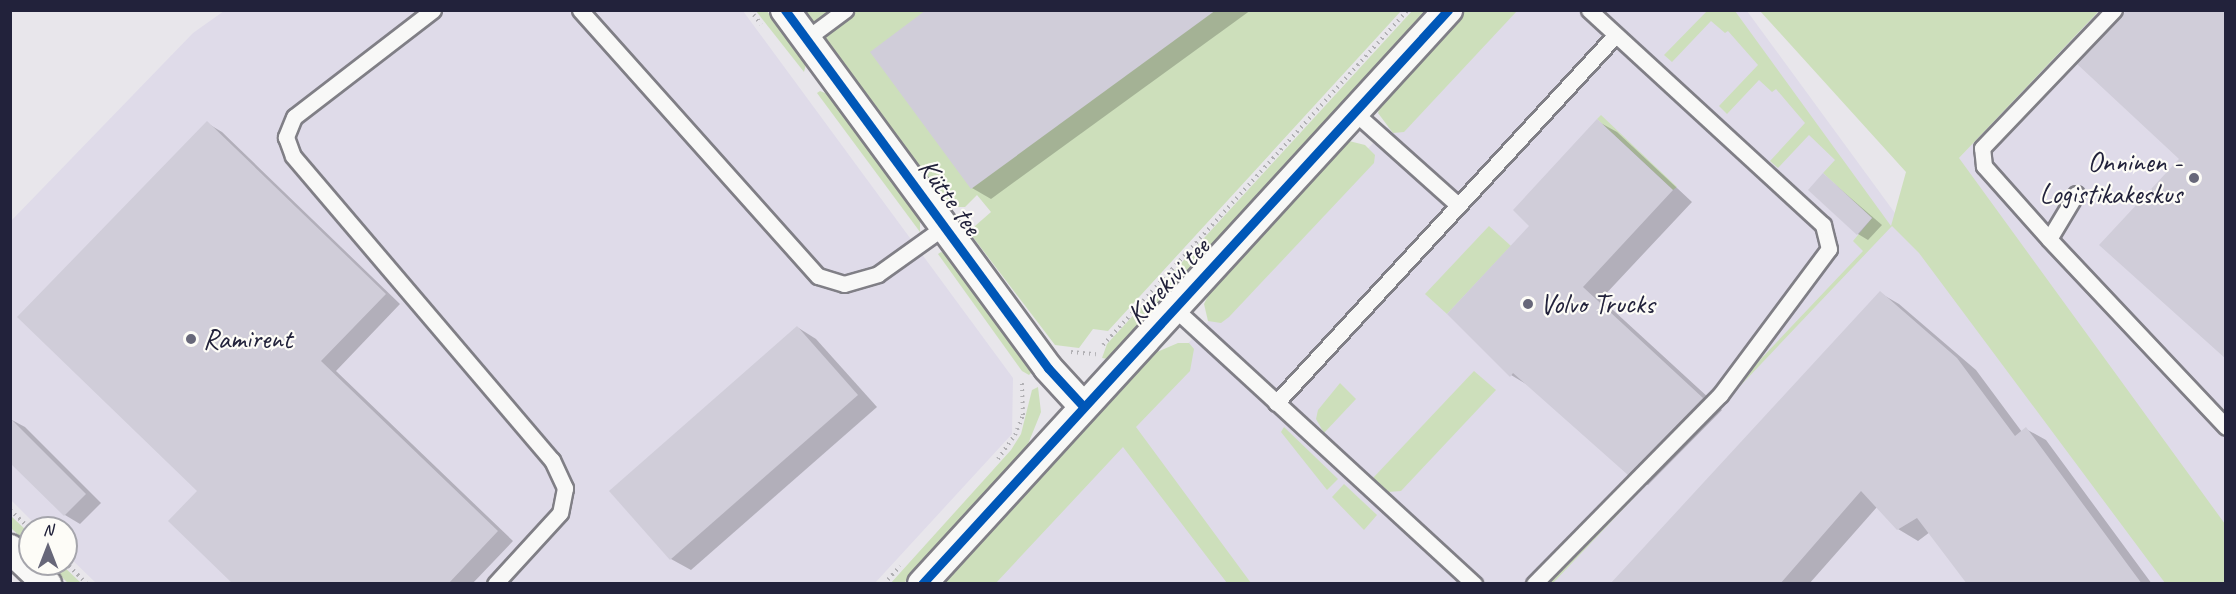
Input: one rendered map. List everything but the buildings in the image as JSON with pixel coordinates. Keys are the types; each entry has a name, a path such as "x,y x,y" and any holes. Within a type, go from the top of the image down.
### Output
{"street":[{"name":"Kurekivi tee","path":"922,584 1448,10"},
{"name":"Kütte tee","path":"774,19 806,39 1048,368 1083,406"},
{"path":"10,549 46,584"}],"lane":[{"path":"433,10 294,117 286,137 293,156 552,460 565,488 560,513 495,584"},
{"path":"580,10 818,276 844,284 878,274 944,227"},
{"path":"806,39 845,10"},
{"path":"1534,584 1720,394 1829,249 1823,225 1589,10"},
{"path":"2114,10 1982,148 1984,166 2049,239 2226,427"},
{"path":"1276,403 1615,36"},
{"path":"1354,112 1458,205"},
{"path":"2049,239 2076,194"},
{"path":"1174,308 1474,584"}],"path":[{"path":"750,10 774,19"},
{"path":"1024,385 1066,352 1098,355 1105,341 1408,10"},
{"path":"994,463 1015,435 1023,414 1024,385 1018,375"},
{"path":"884,584 908,558"}],"shaded area":[{"path":"224,11 743,11 1013,378 1012,434 875,583 96,583 78,566 78,516 27,516 11,500 10,222 193,33"},
{"path":"1495,11 1747,11 1900,220 2099,11 2225,11 2225,583 966,584"}],"green space":[{"path":"756,11 767,11 806,64 804,72"},
{"path":"802,11 1401,11 1108,331 1093,329 1079,348 1055,345 972,236 975,226 991,212 977,195 965,207 955,207 943,200"},
{"path":"1412,11 1429,11 1108,359 1102,358 1107,344"},
{"path":"1464,11 1517,11 1404,132 1393,133 1378,113 1383,99"},
{"path":"1707,11 1735,11 1891,226 1906,172 1760,11 2099,11 1959,158 2225,524 2225,583 2165,583 1919,253 1892,226 1553,583 1548,584 1863,251 1853,241 1872,218 1823,173 1835,160 1809,135 1778,168 1770,161 1805,123 1776,89 1772,92 1759,80 1727,114 1719,106 1758,65 1728,31 1725,33 1711,21 1672,62 1664,55"},
{"path":"820,91 830,95 920,216 920,232 817,93"},
{"path":"1601,115 1677,187 1673,190 1597,119"},
{"path":"1349,141 1365,145 1375,155 1374,163 1229,317 1221,323 1208,321 1204,304 1212,288"},
{"path":"1489,226 1511,246 1447,314 1425,294"},
{"path":"941,252 948,254 1032,372 1029,375 1022,371 938,254"},
{"path":"1178,343 1189,343 1194,349 1190,371 1136,427 1251,583 1227,583 1123,447 996,583 944,584 1150,355"},
{"path":"1474,371 1496,390 1401,491 1388,492 1373,478"},
{"path":"1340,383 1356,399 1324,433 1316,419 1318,410"},
{"path":"1038,387 1041,412 1026,449 904,583 890,584 1011,450 1021,434 1032,390"},
{"path":"1284,427 1338,479 1327,490 1281,432"},
{"path":"1344,484 1377,515 1364,530 1332,497"},
{"path":"10,515 18,523 18,535 11,528"},
{"path":"61,576 74,576 81,583 68,583"}],"cycle path":[{"path":"785,10 1048,368 1083,406"},
{"path":"922,584 1448,10"}],"place":[{"name":"Onninen - Logistikakeskus","path":"2194,178"},
{"name":"Volvo Trucks","path":"1528,304"},
{"name":"Ramirent","path":"191,339"}]}
